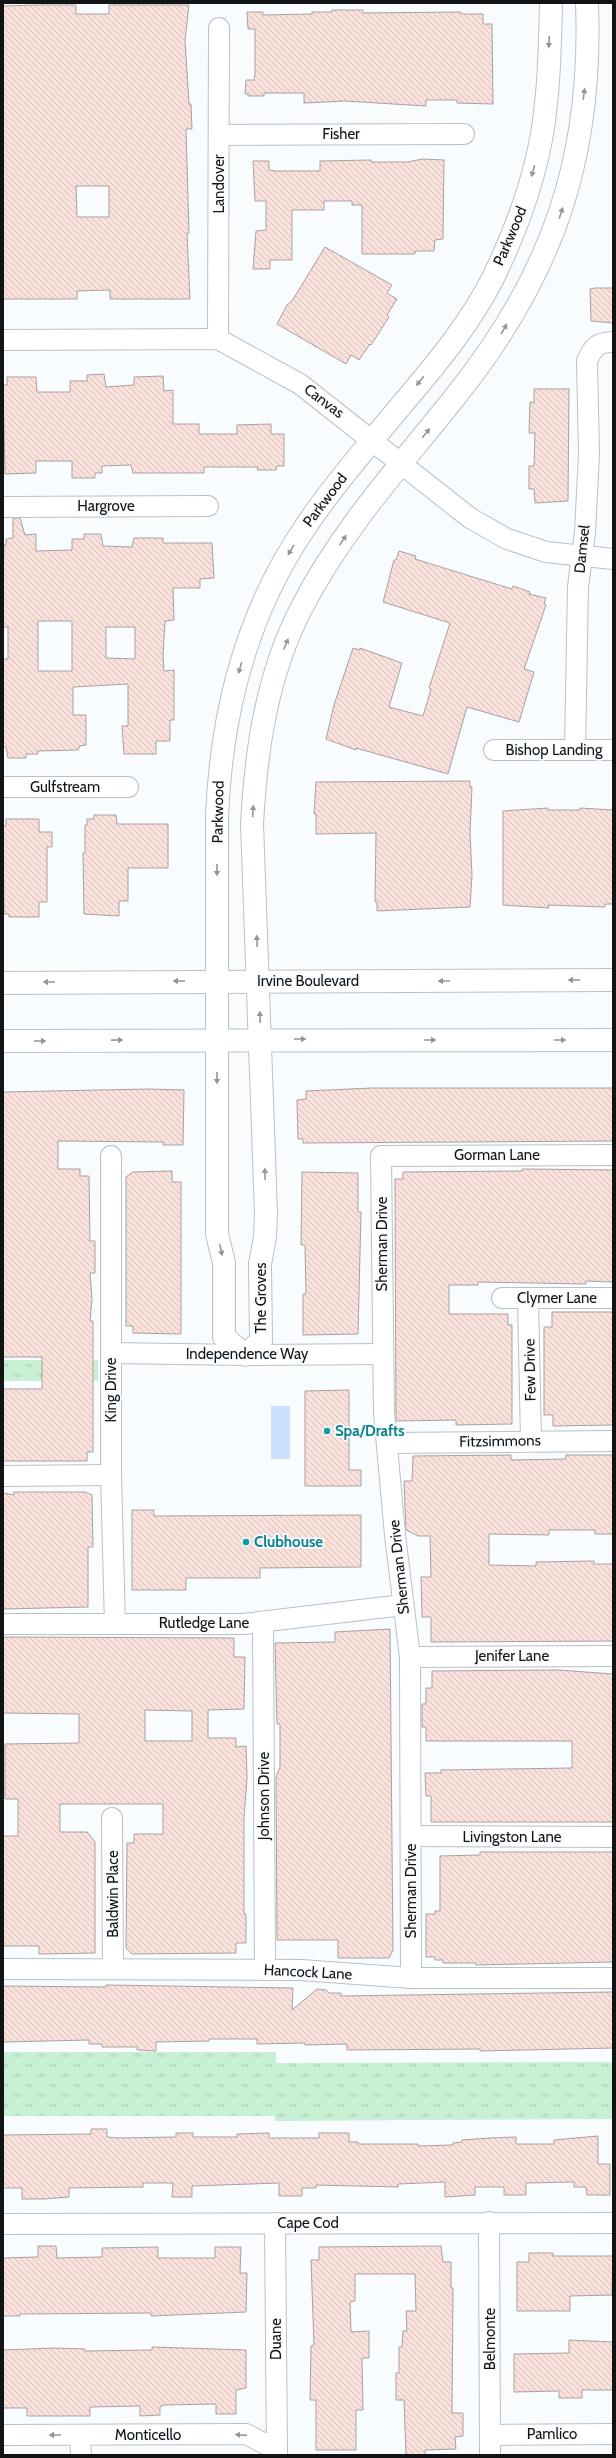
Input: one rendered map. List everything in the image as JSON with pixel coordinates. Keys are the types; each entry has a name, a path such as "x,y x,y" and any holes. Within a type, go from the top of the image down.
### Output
{"street":[{"name":"Parkwood","path":"217,1039 219,771 229,705 248,638 274,579 305,527 445,351 493,278 522,209 536,162 546,104 551,3"},
{"path":"258,980 252,824 255,769 265,709 283,652 301,609 336,550 401,463 456,395 502,334 535,276 559,219 574,170 586,86 587,3"},
{"name":"Landover","path":"218,339 219,28"},
{"name":"Fisher","path":"219,135 464,134"},
{"name":"Canvas","path":"3,340 218,339 300,384 373,440 470,518 506,539 546,552 613,559"},
{"name":"Damsel","path":"575,750 578,587 582,556 589,454 587,361 592,349 601,342 613,342"},
{"name":"Hargrove","path":"3,507 208,506"},
{"name":"Bishop Landing","path":"494,750 613,750"},
{"name":"Gulfstream","path":"3,788 128,787"},
{"name":"Irvine Boulevard","path":"3,983 258,980 613,980"},
{"name":"The Groves","path":"217,1039 217,1212 218,1234 224,1263 224,1337 245,1355 261,1341 260,1264 265,1237 266,1213 258,980"},
{"path":"3,1041 217,1039 613,1040"},
{"name":"Gorman Lane","path":"381,1156 613,1155"},
{"name":"King Drive","path":"111,1156 111,1475 115,1624"},
{"name":"Sherman Drive","path":"381,1156 382,1354 384,1413 403,1605 410,1657 411,1978"},
{"name":"Clymer Lane","path":"502,1298 613,1298"},
{"name":"Few Drive","path":"528,1299 531,1441"},
{"name":"Independence Way","path":"111,1352 245,1355 382,1354"},
{"name":"Fitzsimmons","path":"387,1442 613,1441"},
{"path":"3,1476 111,1475"},
{"name":"Rutledge Lane","path":"3,1624 264,1623 403,1605"},
{"name":"Johnson Drive","path":"264,1623 265,1970"},
{"name":"Jenifer Lane","path":"410,1657 613,1656"},
{"name":"Baldwin Place","path":"112,1818 113,1969"},
{"name":"Livingston Lane","path":"411,1836 613,1836"},
{"name":"Hancock Lane","path":"3,1969 301,1970 411,1978 613,1978"},
{"name":"Cape Cod","path":"3,2224 489,2222 613,2223"},
{"name":"Belmonte","path":"489,2222 490,2455"},
{"name":"Duane","path":"273,2453 275,2223"},
{"name":"Monticello","path":"3,2435 246,2434 273,2453"},
{"name":"Pamlico","path":"490,2434 613,2434"},
{"path":"80,2435 81,2455"}],"green space":[{"path":"3,1360 98,1360 98,1381 3,1381"},
{"path":"3,2052 276,2052 276,2063 613,2062 613,2119 275,2121 275,2116 3,2116"}],"water":[{"path":"271,1406 290,1406 290,1459 271,1459"}],"building":[{"path":"76,5 76,14 109,14 109,5 189,5 185,40 192,129 186,129 189,233 187,233 190,299 110,299 110,290 77,291 77,299 3,299 3,6","holes":["76,186 109,186 109,217 77,217"]},
{"path":"332,10 363,10 363,13 461,12 461,14 483,14 483,24 492,24 493,104 457,103 457,100 426,100 426,106 345,101 304,103 304,93 264,93 264,96 248,96 248,94 245,94 246,80 254,80 255,74 255,29 248,29 247,12 263,12 263,15 312,14 312,12 332,12"},
{"path":"423,159 444,160 443,239 435,240 434,251 415,251 415,254 362,254 362,205 352,205 352,201 324,201 324,210 292,210 292,260 270,260 270,269 253,269 256,231 266,230 266,201 255,201 253,161 269,161 269,170 320,171 320,161 371,160 371,162 407,162"},
{"path":"325,247 392,285 387,293 397,299 387,315 389,317 371,345 370,344 359,360 351,355 346,364 277,324 287,305 292,301"},
{"path":"613,288 613,323 591,321 590,289"},
{"path":"104,374 106,387 134,385 134,377 163,376 164,391 173,390 173,424 199,424 199,434 237,434 237,425 271,424 271,434 284,434 284,466 277,466 276,470 257,470 258,467 204,467 204,473 133,473 131,465 102,466 102,473 95,473 95,478 72,478 72,461 36,461 36,473 5,474 3,385 7,385 7,377 36,377 37,392 70,392 70,381 87,381 87,375"},
{"path":"534,389 569,389 568,501 535,503 534,489 529,489 529,466 534,466 535,433 529,433 530,402 534,403"},
{"path":"13,518 20,518 25,535 36,534 36,551 72,550 72,539 84,539 84,534 101,534 103,546 132,547 134,538 163,538 163,543 212,543 214,578 200,579 200,588 173,588 174,620 165,621 163,656 164,671 174,670 174,720 170,720 170,741 156,741 156,754 124,754 122,726 128,726 128,684 73,687 73,715 86,715 86,745 80,746 78,750 38,751 38,754 26,754 26,758 8,758 6,747 3,747 3,659 8,659 8,627 3,627 3,581 4,545 6,545 6,539 13,538","holes":["38,621 72,621 72,671 38,671","106,627 135,627 135,659 106,658"]},
{"path":"399,551 416,556 415,559 512,589 513,586 530,592 529,594 546,598 544,604 546,605 524,669 534,672 519,722 467,707 448,774 356,748 356,750 326,739 334,705 353,648 360,650 360,648 402,663 389,707 423,716 431,689 429,688 450,623 383,602 394,560 396,560"},
{"path":"470,781 470,787 472,787 470,833 472,875 470,907 377,911 377,902 375,902 376,833 316,834 316,814 314,814 316,782"},
{"path":"548,808 548,810 580,810 580,808 613,810 613,904 605,904 605,907 548,905 549,908 503,905 503,811"},
{"path":"94,815 116,815 117,824 168,824 168,868 128,868 128,901 119,901 119,916 84,914 83,853 85,853 85,825 87,825 87,819 94,819"},
{"path":"6,819 39,819 39,832 52,832 52,847 47,847 47,902 39,902 39,917 9,917 9,914 4,914 3,826 6,826"},
{"path":"372,1088 613,1088 613,1141 303,1143 303,1139 298,1139 297,1100 306,1099 306,1091"},
{"path":"148,1089 184,1090 183,1145 163,1145 163,1142 58,1141 58,1169 80,1169 80,1176 89,1176 90,1241 95,1241 95,1273 90,1273 92,1299 90,1321 93,1321 93,1452 87,1452 87,1461 3,1461 3,1389 42,1389 42,1357 3,1357 3,1092"},
{"path":"522,1169 613,1170 613,1282 586,1281 586,1284 478,1282 478,1285 449,1285 449,1314 508,1314 508,1325 512,1325 512,1424 456,1425 456,1420 396,1421 395,1179 403,1179 403,1172 522,1171"},
{"path":"172,1171 172,1182 181,1182 181,1334 133,1333 133,1326 126,1326 126,1177 133,1172"},
{"path":"302,1172 358,1173 358,1212 361,1212 358,1334 303,1335 303,1294 306,1294 305,1245 301,1245"},
{"path":"552,1312 613,1312 613,1425 553,1426 553,1415 544,1415 544,1327 552,1327"},
{"name":"Spa/Drafts","path":"349,1390 349,1470 361,1470 361,1486 305,1486 305,1391"},
{"path":"511,1455 511,1460 566,1459 566,1455 613,1455 613,1534 595,1534 595,1530 549,1530 549,1535 489,1534 489,1565 536,1566 536,1562 594,1561 594,1564 613,1564 613,1641 431,1642 431,1617 422,1617 421,1577 431,1577 430,1536 418,1536 406,1530 404,1481 412,1481 413,1456"},
{"path":"14,1492 85,1492 92,1495 93,1547 88,1547 88,1607 3,1609 3,1493 14,1495"},
{"name":"Clubhouse","path":"132,1510 154,1510 154,1516 361,1515 361,1567 260,1568 260,1578 186,1578 186,1590 132,1590"},
{"path":"390,1629 393,1950 389,1958 338,1958 338,1940 277,1940 276,1777 280,1767 280,1724 277,1724 275,1643 335,1642 335,1632"},
{"path":"3,1637 234,1638 234,1657 245,1657 244,1709 208,1710 208,1738 236,1738 236,1747 246,1746 247,1778 244,1818 244,1914 246,1914 246,1943 236,1943 236,1953 132,1954 126,1948 127,1843 134,1843 134,1834 163,1834 163,1804 60,1804 60,1832 87,1832 95,1842 95,1953 39,1954 39,1946 3,1946 3,1836 18,1836 18,1799 5,1799 5,1744 79,1743 79,1714 3,1713","holes":["145,1710 192,1711 192,1741 145,1741"]},
{"path":"558,1670 613,1674 613,1822 431,1822 431,1796 426,1796 425,1773 441,1773 441,1770 572,1768 572,1741 426,1741 426,1727 422,1727 422,1704 426,1704 426,1688 432,1688 432,1671"},
{"path":"480,1852 613,1852 613,1962 476,1965 476,1963 443,1963 443,1960 435,1960 435,1957 426,1957 426,1914 435,1914 435,1911 440,1911 440,1856 480,1855"},
{"path":"106,1985 293,1988 292,2010 317,1989 326,1990 329,1993 341,1993 341,1996 613,1992 613,2048 480,2051 480,2049 347,2050 347,2044 257,2044 257,2039 209,2039 209,2041 156,2042 156,2051 137,2050 137,2047 102,2047 102,2044 89,2044 89,2040 3,2042 3,1986 106,1987"},
{"path":"91,2129 107,2129 107,2137 118,2138 176,2137 176,2133 193,2133 193,2137 237,2137 237,2134 269,2133 269,2138 319,2138 319,2133 349,2133 349,2142 358,2142 358,2144 418,2144 418,2146 453,2145 453,2143 462,2142 462,2140 516,2137 516,2144 554,2144 554,2140 598,2136 598,2164 610,2164 610,2195 587,2195 586,2187 574,2187 574,2182 526,2183 526,2195 504,2195 504,2187 475,2187 475,2195 445,2197 445,2182 398,2184 398,2187 316,2185 316,2188 302,2188 302,2196 279,2196 279,2183 192,2186 192,2197 172,2197 173,2183 143,2183 143,2187 69,2188 69,2197 44,2199 22,2199 22,2188 3,2188 3,2135 91,2134"},
{"path":"38,2246 56,2246 57,2258 102,2257 102,2248 158,2247 158,2258 215,2258 215,2247 241,2247 240,2273 247,2273 246,2312 151,2316 151,2313 20,2314 20,2316 3,2316 3,2258 38,2257"},
{"path":"441,2246 443,2262 451,2262 451,2288 453,2288 452,2413 463,2413 463,2436 455,2437 456,2449 425,2450 425,2455 406,2455 404,2400 396,2400 396,2373 399,2373 399,2347 402,2347 403,2331 407,2331 406,2311 416,2311 415,2274 355,2274 355,2301 350,2302 351,2332 369,2331 369,2358 362,2358 363,2410 356,2410 356,2450 316,2450 316,2400 310,2400 311,2346 314,2345 311,2260 319,2260 319,2247"},
{"path":"529,2253 553,2253 553,2256 613,2256 612,2295 570,2296 570,2311 517,2311 517,2262 529,2262"},
{"path":"569,2340 613,2342 613,2390 582,2390 582,2398 559,2398 559,2391 514,2392 514,2354 569,2353"},
{"path":"152,2347 246,2350 246,2388 236,2390 236,2414 216,2414 216,2404 164,2405 160,2407 160,2415 140,2416 140,2406 90,2407 90,2416 27,2416 27,2408 3,2408 3,2350 54,2348 85,2349 85,2351 152,2350"}],"place":[{"name":"Spa/Drafts","path":"327,1431"},
{"name":"Clubhouse","path":"246,1542"}]}
